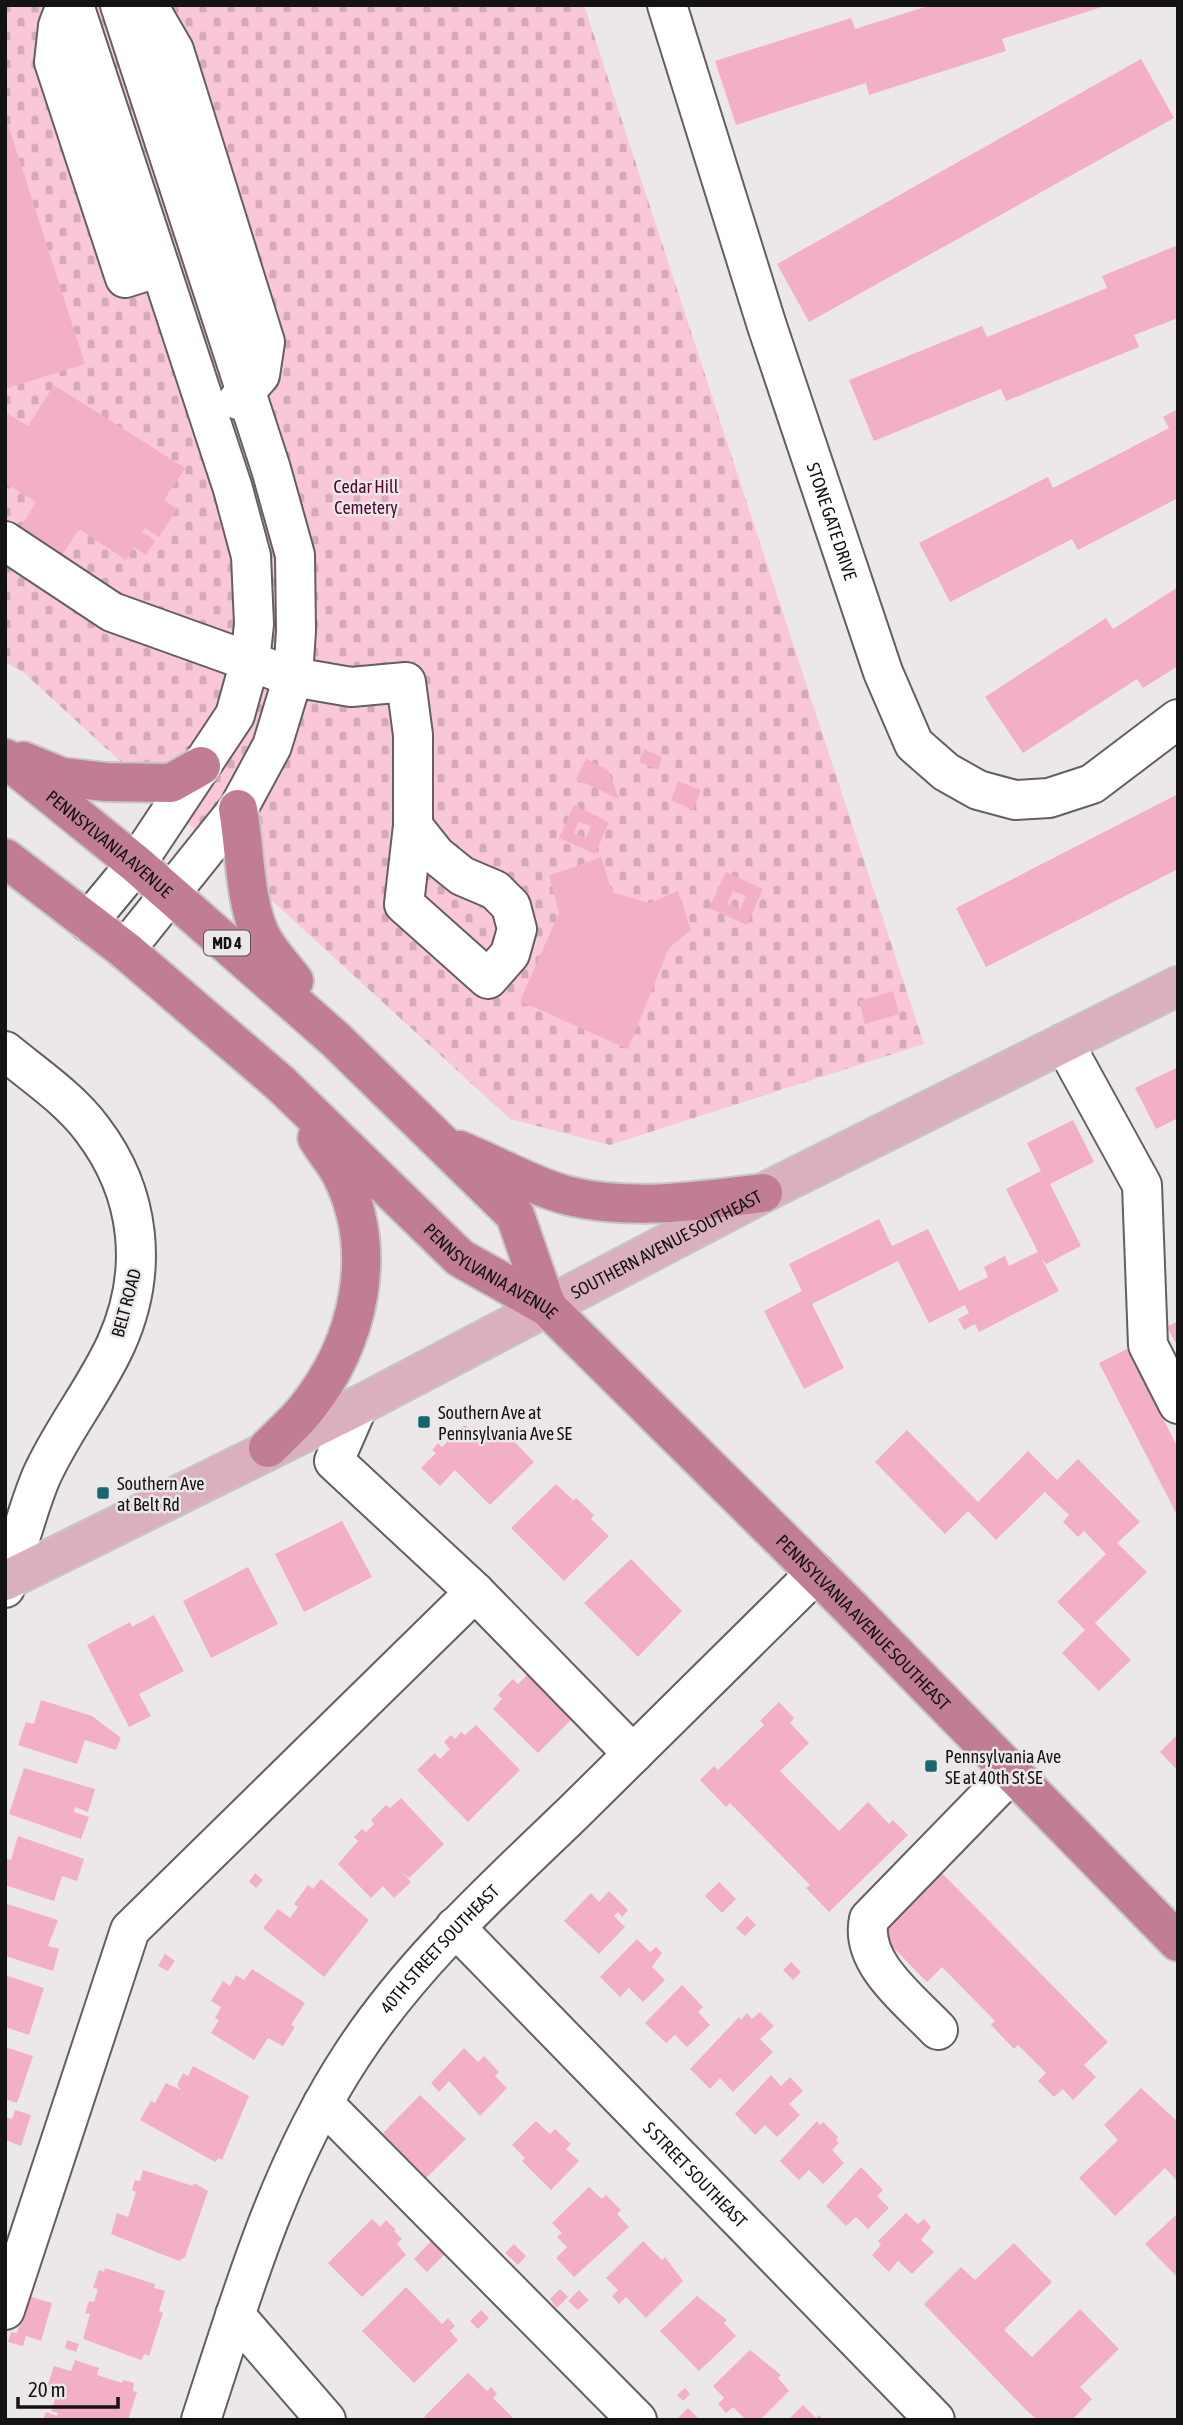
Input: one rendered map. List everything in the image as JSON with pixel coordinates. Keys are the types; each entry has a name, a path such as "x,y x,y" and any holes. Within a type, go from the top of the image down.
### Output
{"highway":[{"path":"5,756 62,777 106,782 171,783 201,766"},
{"name":"PENNSYLVANIA AVENUE","path":"5,756 136,864 336,1040 515,1215 547,1307"},
{"path":"237,809 246,855 248,892 260,934 336,1040"},
{"name":"PENNSYLVANIA AVENUE","path":"5,858 125,950 281,1084 460,1258 547,1307"},
{"path":"268,1448 305,1410 340,1352 358,1305 363,1248 356,1216 340,1173 281,1084"},
{"path":"438,1141 568,1196 626,1203 684,1203 763,1193"},
{"name":"PENNSYLVANIA AVENUE SOUTHEAST","path":"547,1307 816,1573 1178,1942"}],"main road":[{"name":"SOUTHERN AVENUE SOUTHEAST","path":"6,1583 268,1448 358,1406 763,1193 1178,986"}],"street":[{"path":"66,5 58,26 54,62 125,278 160,268"},
{"path":"74,5 233,489 251,559 254,624 250,661 235,715 136,864 88,922"},
{"path":"120,5 246,394 295,555 293,677 272,746 237,809 125,950"},
{"path":"143,5 156,19 174,50 264,342 260,375 246,394 223,407 206,405"},
{"name":"STONE GATE DRIVE","path":"667,5 767,326 883,672 914,744 946,772 978,790 1015,800 1048,798 1092,784 1178,719"},
{"path":"5,541 112,612 293,677 351,687 407,682 413,735 413,827"},
{"path":"251,559 295,555"},
{"path":"1064,1043 1142,1185 1148,1345 1178,1404"},
{"name":"BELT ROAD","path":"5,1051 92,1128 114,1166 128,1200 138,1257 129,1308 117,1343 71,1417 41,1478 6,1583"},
{"path":"358,1406 334,1461 475,1592 633,1754"},
{"name":"40TH STREET SOUTHEAST","path":"201,2420 235,2315 286,2176 323,2103 384,2011 455,1927 816,1573"},
{"path":"5,2310 130,1930 475,1592"},
{"path":"938,2030 875,1961 866,1932 869,1919 1012,1772"},
{"name":"S STREET SOUTHEAST","path":"455,1927 935,2420"},
{"path":"323,2103 637,2420"},
{"path":"235,2315 326,2420"}],"green space":[{"name":"Cedar Hill Cemetery","path":"5,5 584,5 924,1044 610,1145 510,1119 23,672 5,662"}],"building":[{"path":"931,5 1105,6 1002,39 1006,51 869,95 866,83 736,125 715,61 851,18 855,29"},
{"path":"1141,59 1174,118 809,322 777,264"},
{"path":"5,115 85,364 5,389"},
{"path":"1178,245 1178,318 1134,335 1139,347 1006,401 1001,389 874,441 849,380 982,326 987,337 1107,288 1102,276"},
{"path":"54,385 185,468 164,500 177,509 159,537 145,528 142,532 155,541 146,555 134,547 126,560 79,529 61,557 19,530 36,502 5,483 5,412 28,426"},
{"path":"1178,409 1178,498 1078,550 1072,539 950,602 919,543 1048,477 1053,488 1169,428 1163,417"},
{"path":"1178,587 1178,666 1143,688 1137,679 1023,753 985,697 1106,618 1113,629"},
{"path":"644,749 662,757 658,770 639,762"},
{"path":"586,759 608,770 619,799 576,779"},
{"path":"678,781 701,790 693,810 671,800"},
{"path":"1178,794 1178,869 986,967 956,908"},
{"path":"574,805 609,822 595,854 559,838","holes":["579,822 591,826 586,838 574,833"]},
{"path":"601,857 612,892 649,903 678,891 691,930 669,948 628,1049 520,1001 559,913 549,876"},
{"path":"726,872 763,889 747,925 709,908","holes":["733,891 746,896 740,909 727,904"]},
{"path":"893,991 899,1014 865,1024 859,1001"},
{"path":"1178,1067 1178,1118 1156,1129 1135,1088"},
{"path":"1073,1120 1094,1162 1050,1184 1081,1246 1046,1264 1041,1258 1059,1291 979,1332 975,1324 964,1330 958,1319 969,1313 965,1305 929,1323 898,1261 812,1304 844,1368 804,1389 764,1311 802,1291 789,1264 879,1219 892,1246 928,1229 959,1291 988,1277 984,1267 1005,1256 1009,1266 1038,1252 1006,1189 1041,1171 1027,1143"},
{"path":"1178,1321 1178,1347 1167,1327"},
{"path":"1127,1349 1178,1448 1178,1517 1099,1363"},
{"path":"465,1425 484,1441 500,1427 534,1462 490,1505 455,1470 440,1486 421,1468 436,1453 432,1450 438,1443 442,1447"},
{"path":"907,1430 978,1502 1028,1451 1057,1480 1078,1459 1140,1522 1117,1543 1147,1572 1095,1623 1131,1660 1099,1691 1062,1653 1085,1630 1057,1602 1106,1554 1084,1531 1078,1537 1063,1522 1069,1515 1045,1492 996,1540 968,1511 945,1534 875,1462"},
{"path":"556,1484 573,1500 567,1506 576,1498 594,1515 591,1519 609,1536 564,1581 511,1528"},
{"path":"342,1521 372,1577 304,1612 275,1554"},
{"path":"631,1559 682,1611 638,1657 584,1603"},
{"path":"248,1567 278,1624 211,1658 183,1601"},
{"path":"154,1615 184,1671 139,1694 151,1716 129,1727 87,1645 130,1622 132,1627"},
{"path":"528,1674 572,1719 538,1753 493,1709 502,1699 498,1695 513,1679 518,1684"},
{"path":"41,1700 92,1716 121,1738 116,1750 85,1740 77,1764 18,1745 26,1722 34,1724"},
{"path":"779,1702 794,1718 790,1723 809,1743 780,1771 839,1831 868,1802 889,1824 893,1820 908,1835 829,1912 806,1888 810,1885 730,1803 726,1807 700,1780 714,1766 718,1770 764,1725 760,1721"},
{"path":"476,1725 520,1770 468,1822 417,1770 435,1753 440,1759 450,1749 444,1742 451,1735 455,1739 461,1732 465,1735"},
{"path":"1178,1734 1178,1771 1160,1752"},
{"path":"24,1768 95,1789 88,1812 75,1807 74,1812 89,1817 81,1839 9,1814"},
{"path":"401,1798 444,1844 409,1878 401,1871 411,1882 394,1898 383,1886 371,1898 338,1864 358,1841 354,1837 362,1829 366,1832 374,1824 371,1820 386,1805 390,1808"},
{"path":"18,1836 84,1859 77,1881 62,1876 54,1901 5,1885 5,1858 11,1860"},
{"path":"932,1863 1108,2042 1084,2065 1096,2077 1073,2100 1063,2089 1054,2097 1038,2081 1046,2073 1018,2045 1014,2049 991,2025 995,2021 942,1967 927,1982 870,1924"},
{"path":"255,1873 263,1880 256,1888 249,1882"},
{"path":"321,1879 369,1920 324,1977 263,1928 278,1909 290,1918 298,1907 294,1904 308,1885 313,1889"},
{"path":"719,1882 736,1899 722,1913 705,1896"},
{"path":"609,1891 628,1910 622,1917 618,1912 614,1916 625,1927 599,1954 564,1921 591,1893 599,1902"},
{"path":"7,1904 58,1920 48,1946 59,1949 53,1971 5,1956"},
{"path":"747,1916 756,1925 745,1936 736,1928"},
{"path":"637,1939 650,1952 656,1947 662,1953 652,1967 665,1980 643,2002 629,1988 620,1997 600,1977"},
{"path":"165,1954 175,1961 168,1971 158,1966"},
{"path":"791,1962 801,1972 793,1980 783,1970"},
{"path":"252,1969 305,2003 291,2025 295,2027 283,2046 268,2038 254,2060 211,2033 219,2020 215,2018 221,2007 211,2001 223,1981 230,1986 236,1975 244,1980"},
{"path":"5,1975 44,1988 29,2035 5,2027"},
{"path":"682,1985 703,2007 698,2012 710,2025 687,2047 675,2035 666,2043 645,2023"},
{"path":"760,2012 774,2026 760,2039 773,2052 733,2092 720,2078 710,2089 690,2069 739,2017 741,2020 747,2013 752,2019"},
{"path":"5,2047 33,2056 17,2103 5,2099"},
{"path":"464,2048 478,2062 484,2056 499,2072 495,2076 507,2088 480,2116 449,2081 439,2092 431,2083"},
{"path":"193,2066 249,2096 222,2160 219,2158 215,2162 140,2120 151,2101 155,2103 166,2083 181,2090 177,2085 183,2073 188,2076"},
{"path":"771,2075 781,2086 790,2077 803,2091 789,2104 800,2115 777,2137 765,2125 755,2135 735,2114"},
{"path":"1141,2088 1178,2122 1178,2182 1165,2168 1115,2216 1079,2178 1118,2140 1104,2125"},
{"path":"420,2095 466,2139 426,2178 383,2133"},
{"path":"15,2110 31,2115 21,2146 5,2140 5,2117 12,2119"},
{"path":"536,2121 550,2134 555,2129 571,2144 566,2149 579,2161 551,2190 522,2161 525,2158 512,2145"},
{"path":"817,2121 820,2125 823,2122 838,2137 836,2140 839,2143 832,2150 844,2163 823,2184 809,2170 799,2180 780,2161"},
{"path":"861,2167 883,2190 877,2196 889,2208 868,2229 856,2217 846,2226 826,2206"},
{"path":"143,2170 193,2186 194,2183 208,2191 185,2257 179,2261 111,2234 117,2213 128,2217 136,2192 132,2190 135,2180 140,2181"},
{"path":"589,2187 602,2199 606,2195 621,2210 617,2214 629,2227 574,2277 556,2258 567,2247 557,2237 562,2233 552,2223"},
{"path":"906,2213 918,2224 924,2219 931,2227 921,2240 934,2252 912,2274 898,2261 889,2272 872,2255 881,2245 878,2241"},
{"path":"1178,2213 1178,2278 1145,2244"},
{"path":"372,2219 380,2227 386,2220 396,2230 394,2231 402,2239 397,2244 406,2255 362,2297 328,2263"},
{"path":"435,2237 449,2250 427,2272 414,2259"},
{"path":"643,2241 662,2260 665,2257 683,2281 646,2318 626,2297 619,2304 612,2296 618,2290 606,2278"},
{"path":"1014,2243 1052,2282 1004,2330 1032,2357 1080,2309 1119,2349 1080,2387 1092,2399 1072,2420 1038,2420 924,2304 961,2267 975,2280"},
{"path":"514,2244 526,2256 518,2265 505,2253"},
{"path":"105,2268 155,2284 154,2288 165,2291 159,2311 163,2313 149,2356 145,2354 141,2360 83,2339 90,2314 85,2313 89,2301 94,2302 98,2289 93,2288 99,2270 104,2272"},
{"path":"406,2287 442,2324 448,2318 455,2326 450,2331 458,2340 414,2383 362,2331"},
{"path":"560,2289 568,2297 557,2308 550,2299"},
{"path":"579,2290 589,2300 578,2310 568,2301"},
{"path":"28,2296 52,2303 41,2341 26,2336 23,2346 8,2342 11,2332 17,2333"},
{"path":"697,2296 727,2320 724,2323 736,2336 699,2371 660,2331"},
{"path":"481,2310 489,2318 478,2329 470,2321"},
{"path":"67,2340 79,2344 76,2352 65,2348"},
{"path":"750,2350 781,2375 778,2378 789,2391 760,2420 746,2420 733,2407 726,2413 718,2404 724,2398 713,2386"},
{"path":"75,2360 99,2368 97,2375 122,2383 123,2380 134,2383 133,2391 137,2392 128,2420 43,2420 46,2412 57,2416 58,2413 51,2411 57,2393 63,2396 65,2392 47,2387 54,2366 71,2371"},
{"path":"468,2373 487,2391 491,2387 497,2394 493,2398 515,2420 427,2420 424,2417"},
{"path":"685,2388 690,2394 683,2401 677,2395"},
{"path":"803,2405 816,2418 819,2415 824,2420 788,2420"},
{"path":"688,2408 700,2420 676,2420"}],"place":[{"name":"Southern Ave at Pennsylvania Ave SE","path":"424,1422"},
{"name":"Southern Ave at Belt Rd","path":"103,1493"},
{"name":"Pennsylvania Ave SE at 40th St SE","path":"931,1766"}]}
